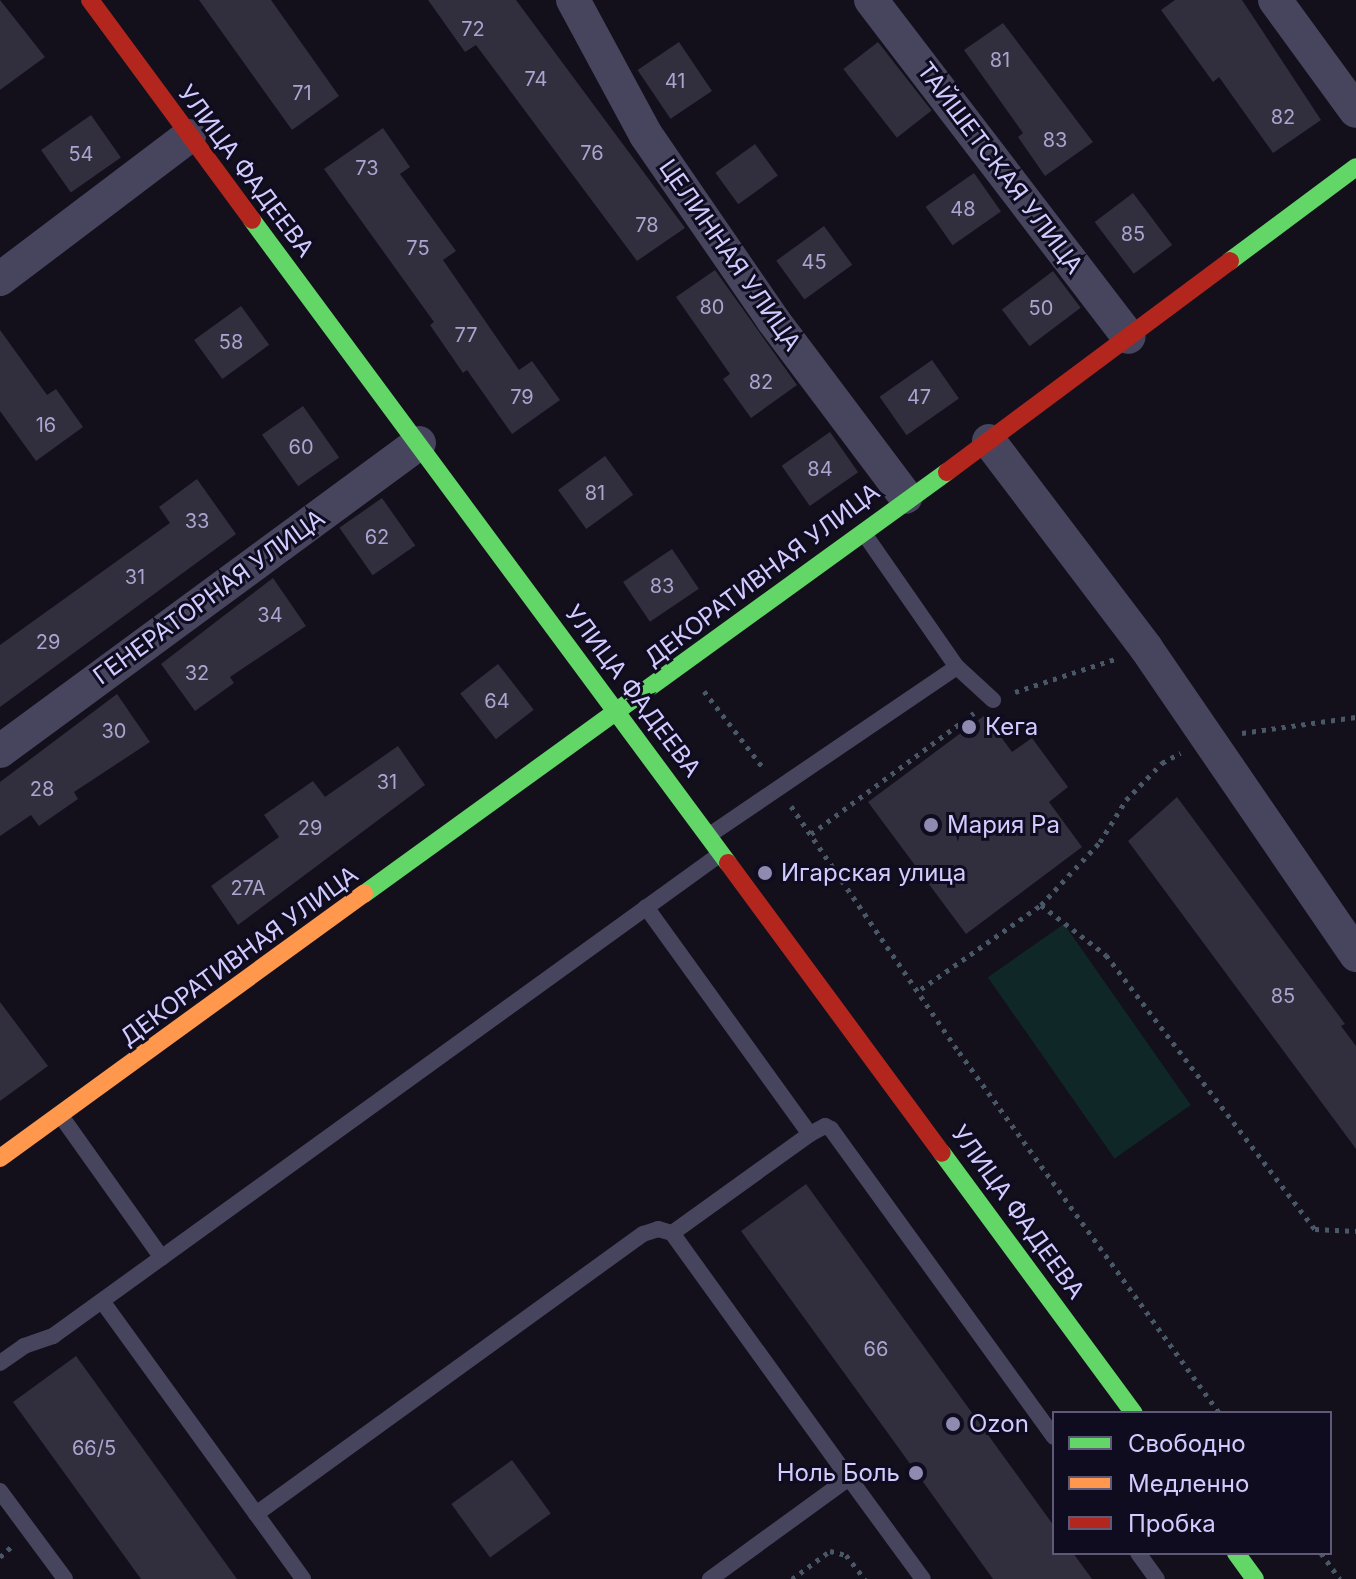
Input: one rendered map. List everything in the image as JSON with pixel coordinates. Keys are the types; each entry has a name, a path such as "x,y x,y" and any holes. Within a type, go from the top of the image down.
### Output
{"street":[{"name":"УЛИЦА ФАДЕЕВА","path":"90,0 617,712 711,834 1133,1411"},
{"name":"ЦЕЛИННАЯ УЛИЦА","path":"573,0 646,135 773,320 906,497"},
{"name":"ТАЙШЕТСКАЯ УЛИЦА","path":"871,0 1129,337"},
{"path":"1275,0 1356,111"},
{"path":"0,279 189,136"},
{"name":"ДЕКОРАТИВНАЯ УЛИЦА","path":"0,1158 617,712 906,497 989,441 1356,167"},
{"path":"989,441 1146,648 1356,955"},
{"name":"ГЕНЕРАТОРНАЯ УЛИЦА","path":"0,751 419,443"},
{"path":"1237,1555 1255,1579"}],"lane":[{"path":"862,531 957,667 993,700"},
{"path":"711,834 957,667"},
{"path":"0,1363 24,1346 53,1336 723,851"},
{"path":"646,907 810,1134"},
{"path":"60,1115 162,1258"},
{"path":"672,1233 810,1134 825,1126 831,1129 1052,1434"},
{"path":"256,1514 643,1234 658,1229 672,1233 923,1579"},
{"path":"102,1301 303,1579"},
{"path":"710,1579 849,1478"},
{"path":"0,1491 65,1579"},
{"path":"1139,1555 1157,1579"}],"path":[{"path":"811,834 993,700 1146,648"},
{"path":"669,674 698,684 779,788 921,989 959,1052 1218,1411"},
{"path":"921,989 1041,905 1162,763 1209,738 1356,717"},
{"path":"1041,905 1106,955 1315,1229 1356,1231"},
{"path":"792,1579 830,1551 846,1555 865,1579"},
{"path":"1322,1555 1340,1579"}],"green space":[{"path":"1064,924 1191,1105 1115,1158 988,977"}],"building":[{"path":"0,0 45,57 0,90"},
{"path":"199,0 271,0 339,96 292,130"},
{"path":"428,0 516,0 685,228 637,261 476,45 465,52"},
{"path":"1175,0 1242,0 1321,120 1273,153 1219,77 1213,82 1161,10"},
{"path":"1003,23 1093,142 1045,176 1018,137 1023,133 964,50"},
{"path":"679,42 712,91 671,119 638,70"},
{"path":"878,42 932,111 897,138 843,69"},
{"path":"91,115 121,158 71,193 41,150"},
{"path":"383,128 410,167 400,174 456,251 443,260 519,370 532,361 560,400 512,434 467,370 463,373 430,325 434,322 324,169"},
{"path":"755,144 778,176 738,204 715,173"},
{"path":"974,173 1001,212 953,245 926,207"},
{"path":"1133,193 1172,245 1134,274 1095,222"},
{"path":"824,226 852,265 804,300 776,261"},
{"path":"715,270 797,385 751,418 723,379 730,374 676,297"},
{"path":"1053,271 1081,308 1030,346 1002,310"},
{"path":"241,306 269,345 222,379 194,340"},
{"path":"0,330 47,395 56,389 83,427 36,461 0,411"},
{"path":"932,360 959,399 907,435 880,397"},
{"path":"303,406 339,458 298,486 262,435"},
{"path":"830,432 858,472 810,506 782,466"},
{"path":"605,456 633,495 586,529 558,490"},
{"path":"197,479 236,534 0,707 0,645 170,523 159,507"},
{"path":"382,498 415,546 373,575 339,528"},
{"path":"672,549 699,589 650,622 623,582"},
{"path":"273,578 306,626 230,677 234,683 195,711 161,664"},
{"path":"498,664 534,710 496,739 460,694"},
{"path":"117,694 150,742 74,792 78,799 39,826 31,815 0,836 0,782"},
{"path":"985,715 1012,752 1032,738 1068,787 1049,802 1082,847 966,934 868,802"},
{"path":"398,746 425,785 238,925 211,886 279,837 264,815 313,781 325,797"},
{"path":"1177,797 1345,1024 1341,1026 1356,1046 1356,1149 1128,841"},
{"path":"0,1002 48,1066 0,1101"},
{"path":"806,1184 1052,1523 1052,1555 1074,1555 1092,1579 993,1579 741,1231"},
{"path":"76,1356 237,1579 141,1579 13,1402"},
{"path":"512,1460 551,1513 490,1557 451,1504"}],"traffic: fast":[{"path":"1230,261 1356,167"},
{"path":"252,220 728,863"},
{"path":"364,894 947,472"},
{"path":"942,1153 1133,1411"},
{"path":"1237,1555 1255,1579"}],"traffic: slow":[{"path":"0,1158 364,894"}],"traffic: jam":[{"path":"90,0 252,220"},
{"path":"947,472 1230,261"},
{"path":"728,863 942,1153"}],"place":[{"name":"Кега","path":"969,727"},
{"name":"Мария Ра","path":"931,825"},
{"name":"Игарская улица","path":"765,873"},
{"name":"Ozon","path":"953,1424"},
{"name":"Ноль Боль","path":"916,1473"}]}
